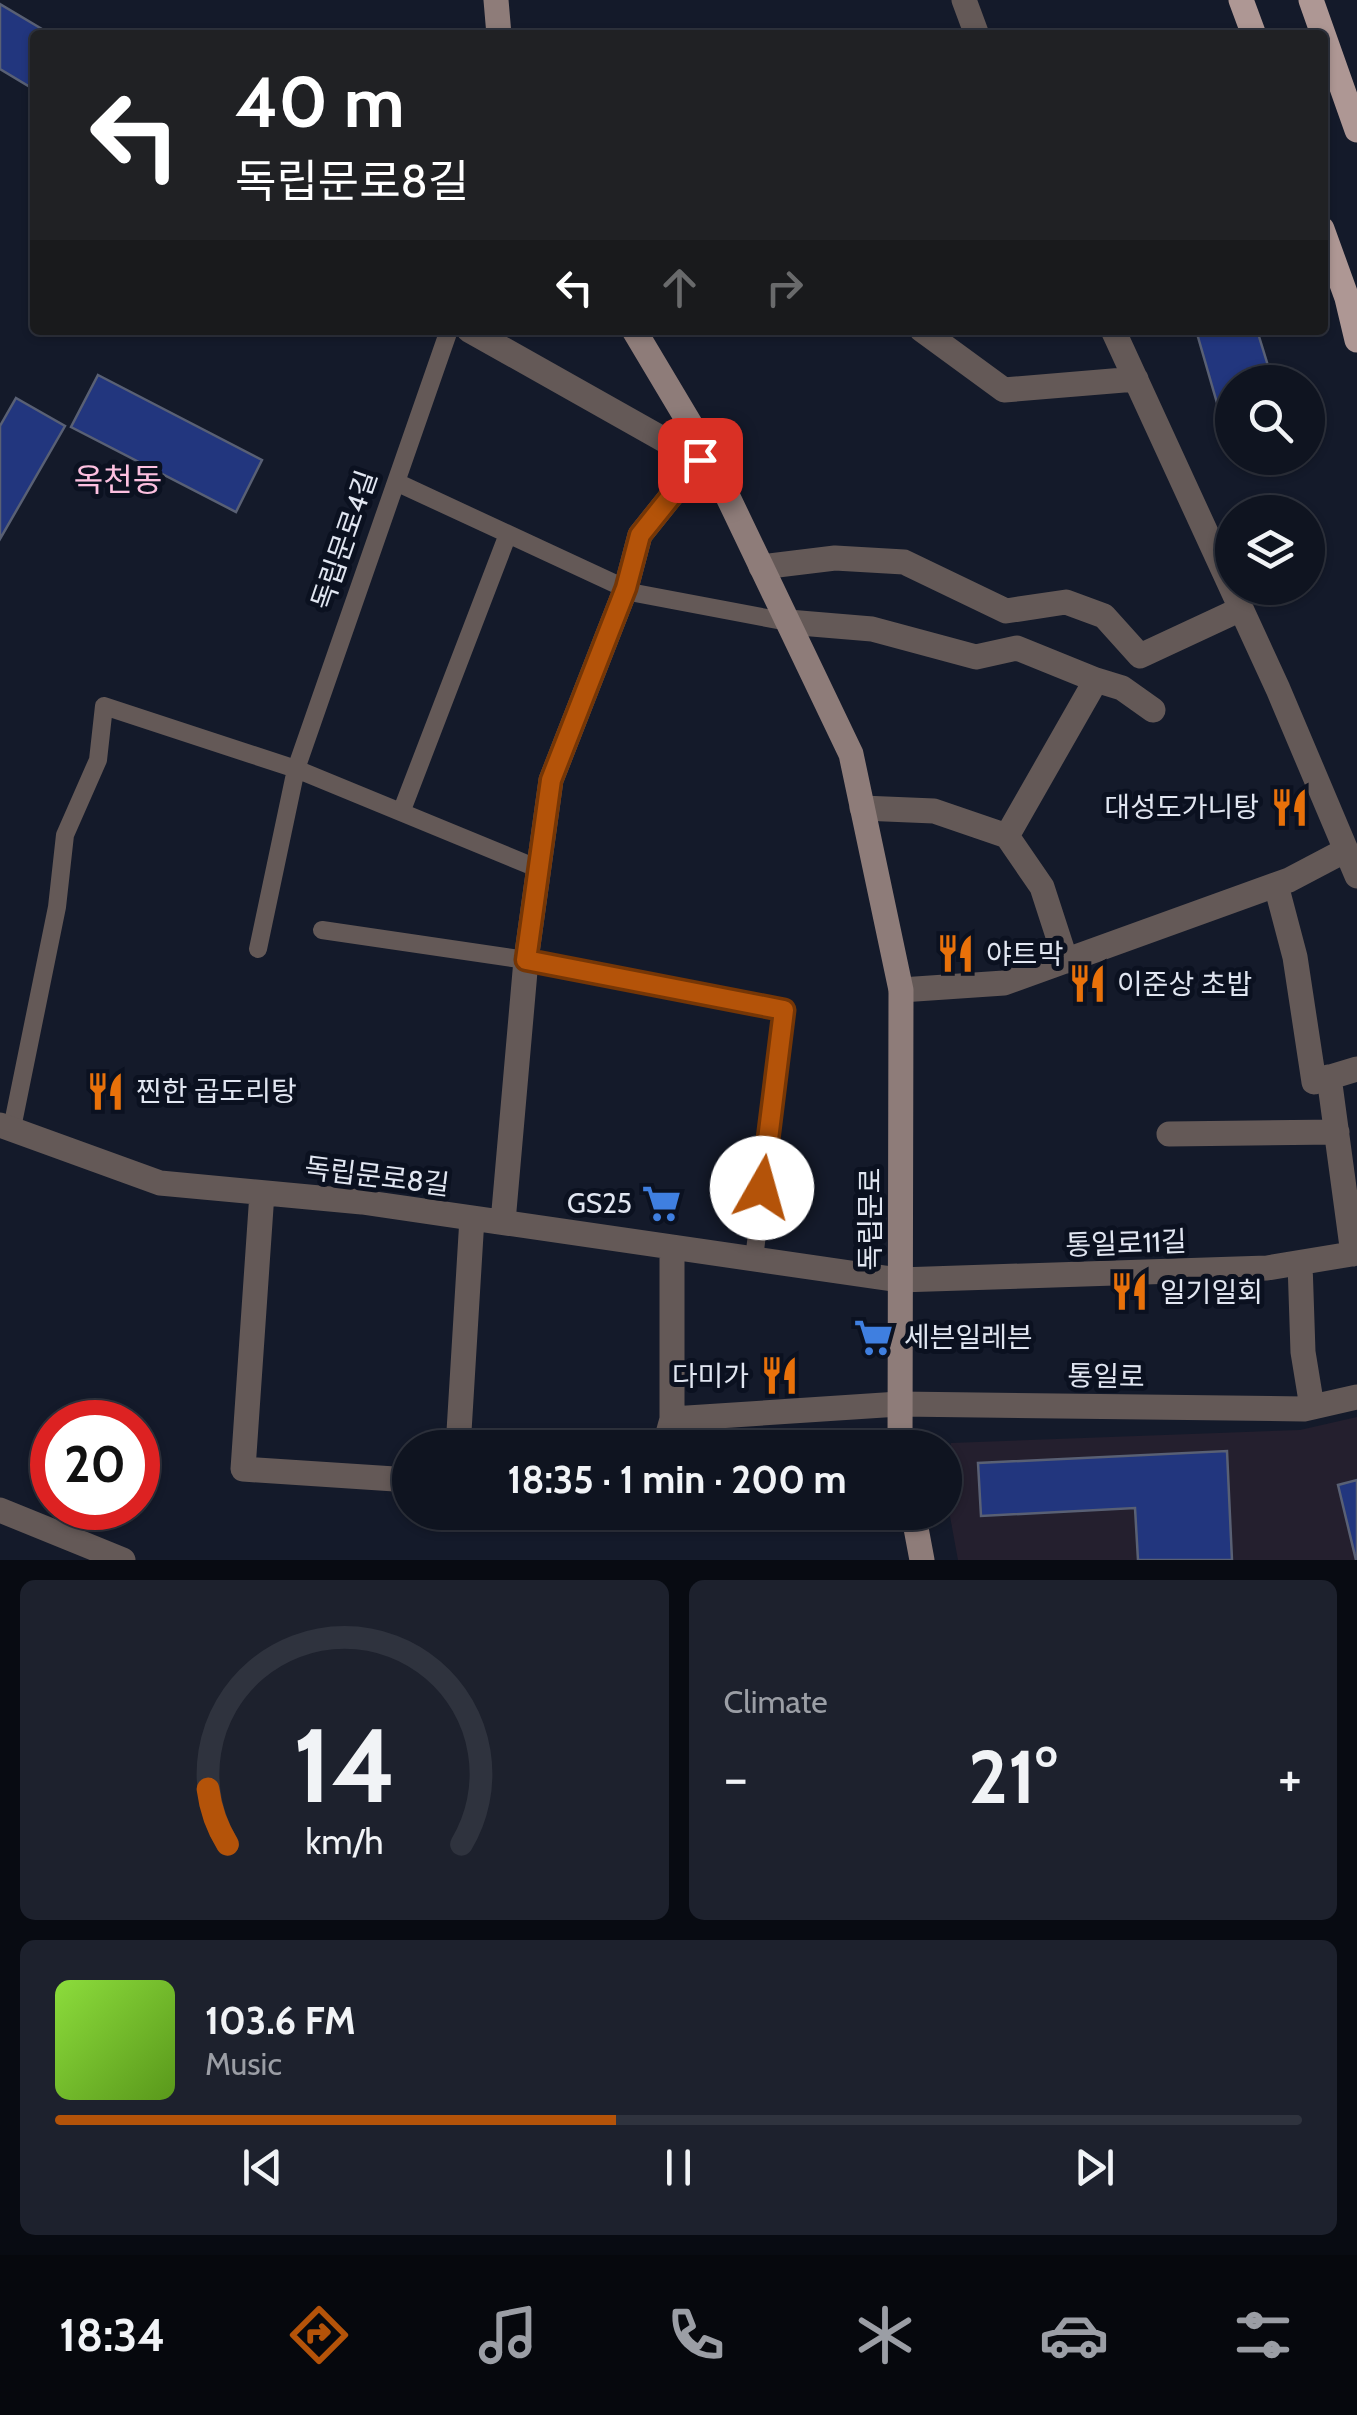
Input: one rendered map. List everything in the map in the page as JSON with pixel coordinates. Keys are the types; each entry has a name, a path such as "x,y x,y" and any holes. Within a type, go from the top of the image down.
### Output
{"main road":[{"path":"496,0 499,30"},
{"path":"1241,0 1252,30"},
{"path":"1312,0 1322,30"},
{"path":"1328,46 1357,130"},
{"path":"1328,243 1354,302 1357,340"},
{"name":"독립문로","path":"637,335 761,566 850,754 902,990 900,1430"},
{"path":"916,1530 922,1560"}],"street":[{"path":"964,0 975,30"},
{"path":"477,335 707,464 640,535 626,588 551,780 526,960 503,1222"},
{"path":"929,335 1004,390 1136,379"},
{"path":"1115,335 1241,608 1357,876"},
{"path":"761,566 835,558 904,562 1006,611 1066,602 1104,616 1140,656"},
{"path":"1122,688 1140,656 1241,608"},
{"path":"788,622 872,629 976,657 1016,648 1122,688 1153,710"},
{"path":"1007,836 1096,680"},
{"path":"862,808 934,811 1007,836 1042,887 1066,961"},
{"path":"902,990 1004,983 1276,885 1346,850"},
{"path":"1276,885 1295,957 1314,1082 1357,1069"},
{"name":"통일로11길","path":"899,1280 1267,1268 1355,1253 1330,1077"},
{"name":"독립문로8길","path":"6,1126 160,1182 362,1202 899,1280"},
{"path":"1169,1134 1337,1132"},
{"path":"262,1192 243,1468 392,1479"},
{"path":"459,1430 472,1218"},
{"path":"669,1430 672,1246"},
{"path":"1300,1263 1303,1352 1312,1407"},
{"name":"통일로","path":"672,1419 899,1404 1312,1407 1351,1398 1357,1376"},
{"path":"0,1510 123,1560"}],"lane":[{"name":"독립문로4길","path":"258,950 296,769 447,335"},
{"path":"396,482 626,588 788,622"},
{"path":"402,810 508,534"},
{"path":"6,1126 57,906 65,835 98,760 104,706 296,769 539,869"},
{"path":"322,930 526,960 784,1010 754,1259"}],"shaded area":[{"path":"1357,1417 1357,1560 958,1560 953,1530 962,1530 962,1443 1300,1430"}],"building":[{"path":"0,4 44,30 30,30 30,87 0,69"},
{"path":"1197,335 1259,335 1268,365 1215,365 1215,396"},
{"path":"98,375 262,460 236,512 71,427"},
{"path":"16,398 65,426 0,539 0,426"},
{"path":"1227,1451 1232,1560 1138,1560 1135,1508 981,1516 978,1463"},
{"path":"1357,1480 1357,1560 1356,1560 1338,1485"}],"place":[{"name":"대성도가니탕","path":"1289,807"},
{"name":"야트막","path":"956,954"},
{"name":"이준상 초밥","path":"1087,984"},
{"name":"찐한 곱도리탕","path":"106,1091"},
{"name":"GS25","path":"662,1203"},
{"name":"일기일회","path":"1130,1292"},
{"name":"세븐일레븐","path":"874,1337"},
{"name":"다미가","path":"779,1376"}],"district":[{"name":"옥천동","path":"118,479"}],"route":[{"path":"700,460 640,535 626,588 551,780 526,960 784,1010 762,1188"}]}
